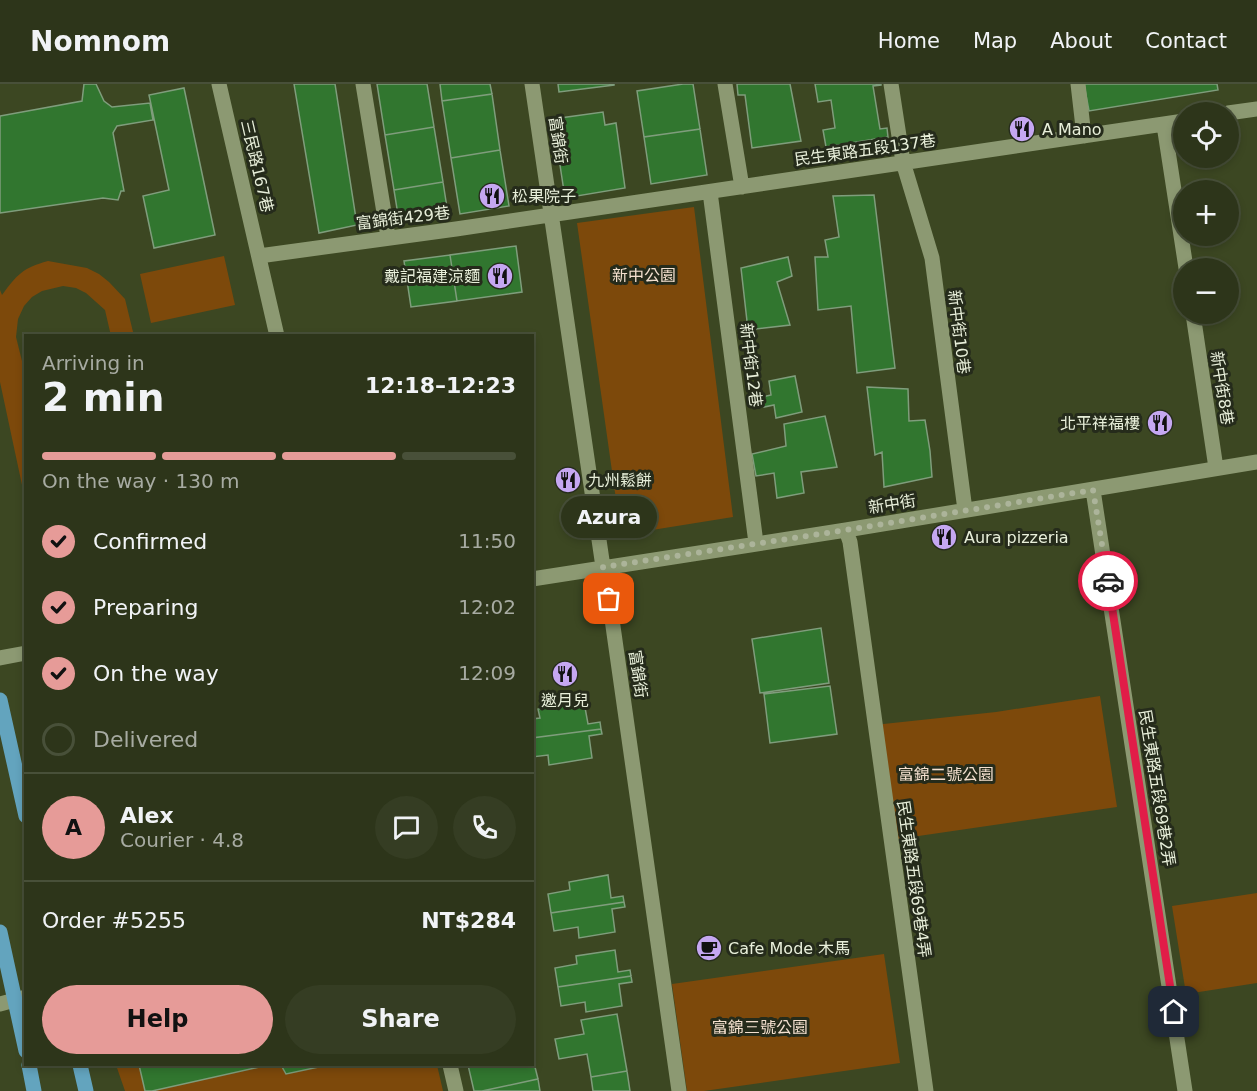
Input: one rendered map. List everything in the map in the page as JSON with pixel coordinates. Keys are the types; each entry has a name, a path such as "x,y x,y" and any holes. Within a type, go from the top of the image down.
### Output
{"main road":[{"path":"0,700 24,807"},
{"path":"0,932 24,1043"},
{"path":"29,1066 34,1091"},
{"path":"80,1066 86,1091"}],"street":[{"name":"三民路167巷","path":"219,84 277,334"},
{"path":"363,84 388,237"},
{"name":"富錦街","path":"532,84 606,577 679,1091"},
{"path":"725,84 742,187"},
{"name":"新中街10巷","path":"891,84 903,162 932,258 965,510"},
{"path":"1078,84 1084,136"},
{"path":"1239,111 1257,109"},
{"name":"民生東路五段137巷","path":"551,215 1173,123"},
{"path":"1164,125 1184,258"},
{"name":"新中街12巷","path":"710,192 756,543"},
{"name":"富錦街429巷","path":"259,256 551,215"},
{"name":"新中街8巷","path":"1194,324 1216,468"},
{"name":"新中街","path":"534,579 1257,462"},
{"name":"民生東路五段69巷2弄","path":"1093,490 1185,1091"},
{"name":"民生東路五段69巷4弄","path":"846,530 926,1091"},
{"path":"0,658 24,653"},
{"path":"450,1066 456,1091"}],"green space":[{"name":"新中公園","path":"694,207 733,517 621,535 577,223"},
{"path":"224,256 235,305 151,323 140,274"},
{"path":"48,261 87,268 99,274 125,299 134,334 111,334 105,310 86,293 76,288 63,286 42,291 24,306 18,319 16,337 24,369 24,494 0,382 0,290 2,295 21,273 32,266"},
{"name":"富錦二號公園","path":"1100,696 1117,807 891,840 874,725 996,712"},
{"path":"1257,893 1257,983 1186,994 1172,906"},
{"name":"富錦三號公園","path":"884,954 900,1063 704,1091 687,1091 672,984"},
{"path":"116,1066 437,1066 443,1091 125,1091"}],"building":[{"path":"84,84 96,84 104,101 112,107 150,103 153,120 117,126 113,133 124,191 121,191 118,200 103,198 0,213 0,116 82,101"},
{"path":"294,84 335,84 357,225 319,233"},
{"path":"377,84 427,84 434,127 385,135"},
{"path":"440,84 490,84 492,94 442,101"},
{"path":"558,84 614,84 614,85 559,92"},
{"path":"693,84 700,129 644,137 637,91"},
{"path":"737,84 790,84 801,141 752,148 745,95 738,95"},
{"path":"815,84 881,84 873,86 880,129 887,128 888,137 826,147 823,130 835,128 831,100 818,102"},
{"path":"1084,84 1217,84 1218,90 1089,111"},
{"path":"184,88 215,235 154,248 143,196 169,190 149,95"},
{"path":"492,94 500,150 451,158 442,101"},
{"path":"603,112 605,125 616,123 625,188 565,198 553,119"},
{"path":"434,127 443,182 394,190 385,135"},
{"path":"700,129 707,175 651,184 644,137"},
{"path":"500,150 509,206 460,214 451,158"},
{"path":"443,182 448,214 399,221 394,190"},
{"path":"874,195 895,368 857,373 851,306 818,310 815,257 828,257 825,240 839,237 833,196"},
{"path":"516,246 522,292 457,301 450,255"},
{"path":"450,255 457,301 411,307 404,261"},
{"path":"788,257 792,276 777,282 790,325 748,330 741,268"},
{"path":"795,376 802,412 776,418 774,405 764,407 762,397 771,395 769,381"},
{"path":"867,387 908,389 909,421 925,420 932,477 884,487 882,452 875,455"},
{"path":"825,416 837,467 801,472 804,493 777,498 774,473 756,476 752,454 786,446 784,424"},
{"path":"821,628 829,683 760,693 752,639"},
{"path":"830,686 837,734 770,743 764,694"},
{"path":"584,702 588,724 600,722 601,729 534,738 534,719 540,718 538,709"},
{"path":"601,729 602,734 589,736 592,758 549,765 548,755 534,757 534,738"},
{"path":"608,875 611,898 623,896 624,902 551,913 548,894 570,890 569,882"},
{"path":"624,902 625,907 612,909 615,932 579,938 578,927 554,931 551,913"},
{"path":"615,950 618,972 630,970 631,976 558,987 555,968 577,964 576,956"},
{"path":"631,976 632,982 619,984 622,1006 586,1012 585,1002 561,1006 558,987"},
{"path":"617,1014 627,1071 591,1077 587,1054 559,1059 555,1039 584,1034 581,1020"},
{"path":"534,1063 538,1079 474,1091 468,1066 534,1066"},
{"path":"139,1066 264,1066 152,1091 145,1091"},
{"path":"282,1066 323,1066 286,1074"},
{"path":"627,1071 630,1091 593,1091 591,1077"},
{"path":"538,1079 540,1091 482,1091"}],"way so far":[{"path":"609,599 603,567 1093,490 1108,581"}],"place":[{"name":"A Mano","path":"1022,129"},
{"name":"松果院子","path":"492,196"},
{"name":"戴記福建涼麵","path":"500,276"},
{"name":"北平祥福樓","path":"1160,423"},
{"name":"九州鬆餅","path":"568,480"},
{"name":"Aura pizzeria","path":"944,537"},
{"name":"Azura","path":"609,599"},
{"name":"邀月兒","path":"565,674"},
{"name":"Cafe Mode 木馬","path":"709,948"}],"route":[{"path":"1108,581 1174,1012"}]}
